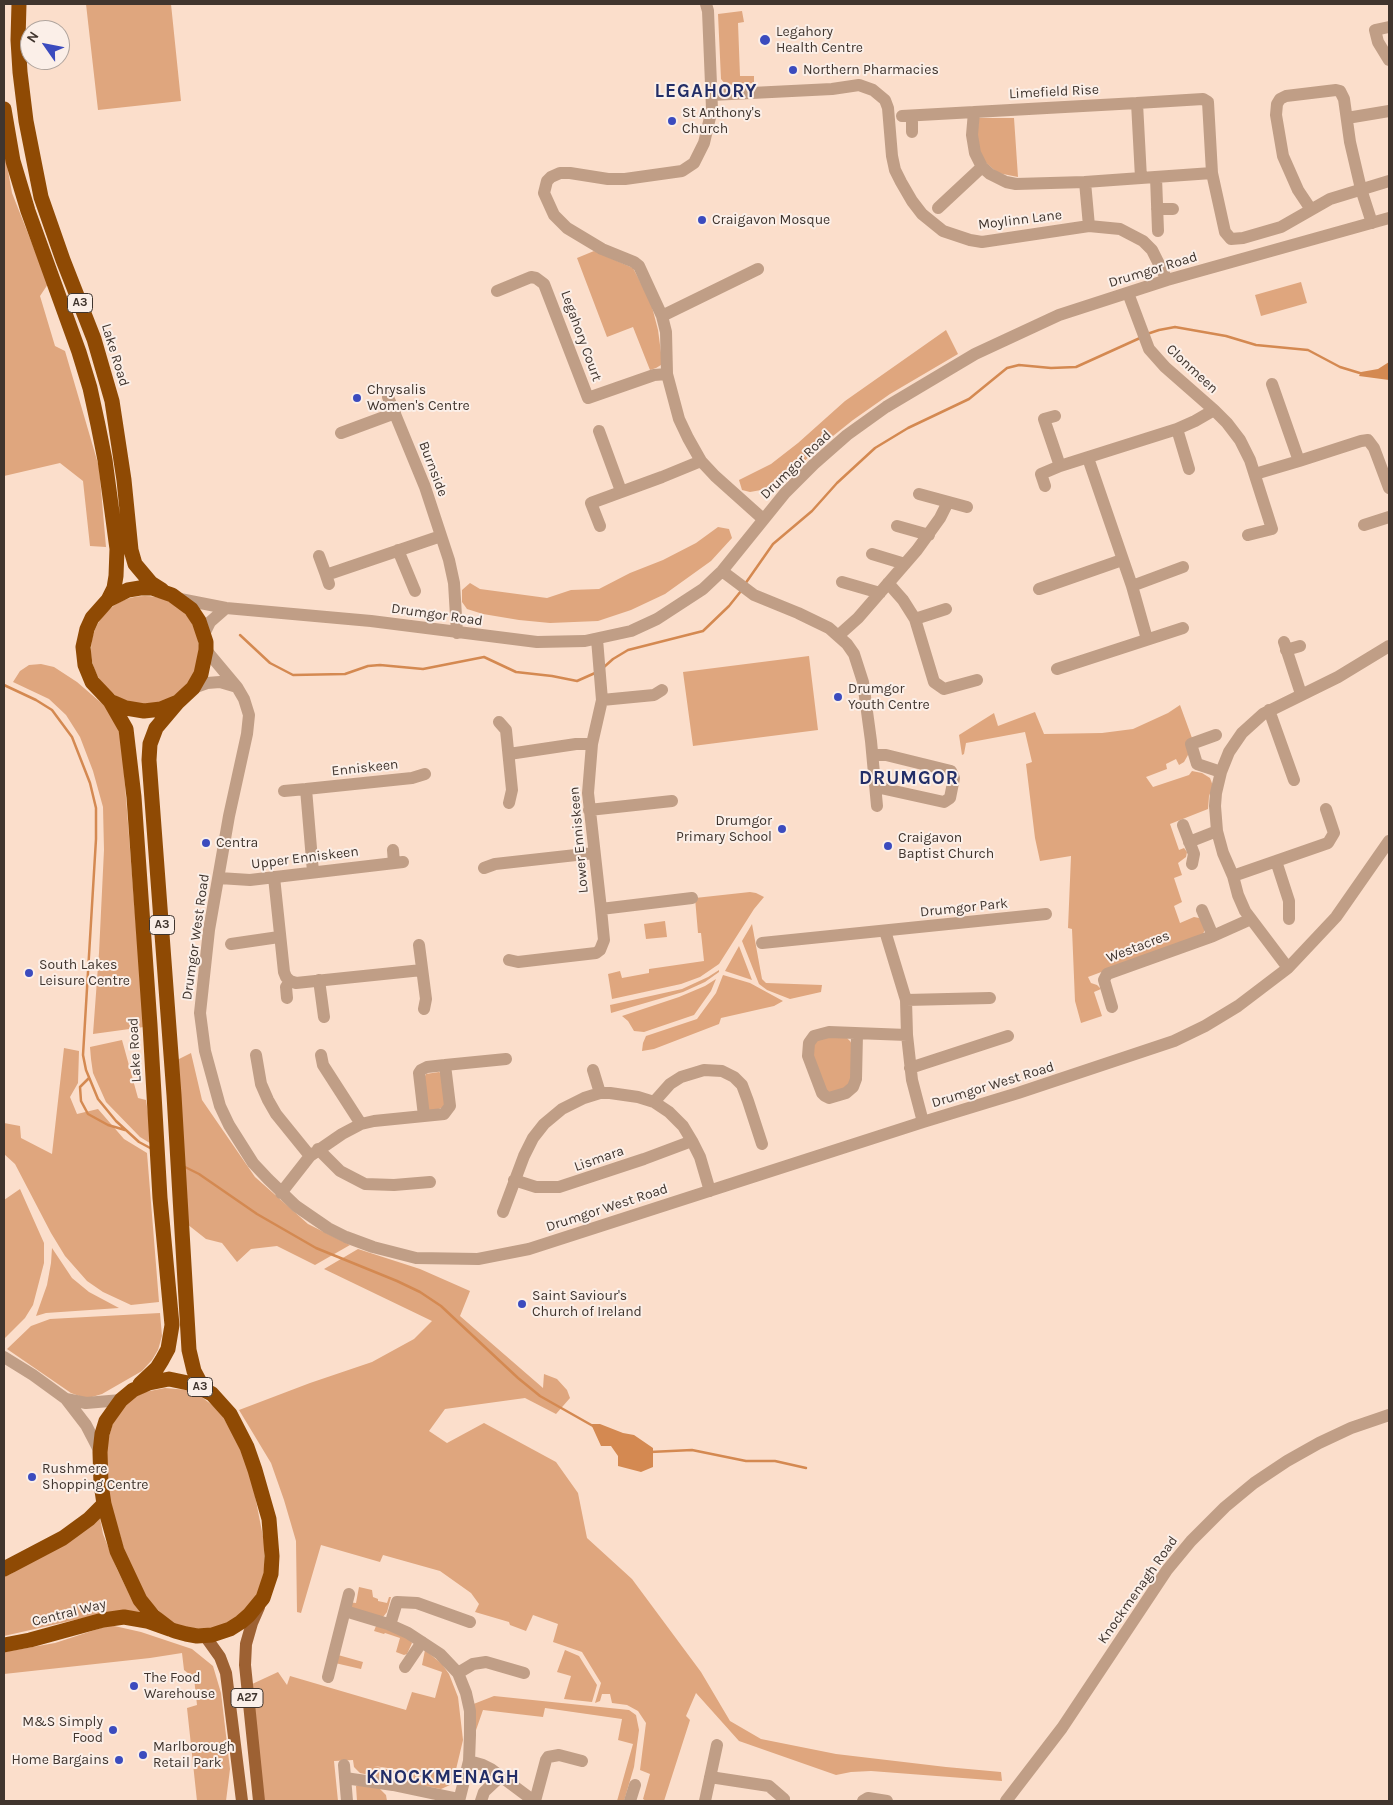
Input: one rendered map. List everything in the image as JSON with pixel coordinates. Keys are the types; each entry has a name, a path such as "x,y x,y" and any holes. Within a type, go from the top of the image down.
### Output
{"highway":[{"name":"Lake Road","path":"19,4 18,40 20,72 26,121 42,197 63,260 94,339 112,401 124,480 131,550 135,564 151,583 164,591"},
{"name":"A3","path":"4,109 13,161 28,212 79,352 90,388 105,460 117,548 116,576 114,588 108,600 92,618 87,629 83,647 85,665 92,682 110,701 126,708 144,711 161,709 178,702"},
{"name":"A3","path":"108,600 128,590 140,588 164,591 180,599 191,608 199,621 204,634 206,650 201,674 193,688 178,702 156,728 150,744 149,760 190,1350 197,1378 203,1388"},
{"name":"Lake Road","path":"110,701 126,729 134,797 157,1152 172,1325 168,1349 157,1368 133,1390"},
{"name":"A3","path":"169,1379 186,1381 203,1388 222,1404 230,1414 247,1447 269,1519 272,1556 271,1574 263,1598 249,1615 230,1630 205,1636 186,1634 170,1629 147,1609 133,1586 117,1551 104,1504 100,1452 106,1421 121,1400 133,1390 158,1380 169,1379"},
{"path":"4,1569 63,1538 90,1519 104,1504"},
{"name":"Central Way","path":"4,1645 114,1618 136,1618 170,1629"}],"main road":[{"name":"A27","path":"259,1801 245,1665 248,1634 263,1598"},
{"name":"A27","path":"205,1636 220,1657 227,1678 242,1801"}],"street":[{"path":"706,4 708,11 712,108 699,157 688,168 674,173 608,179 560,173 551,177 544,187 545,196 550,208 567,228 581,238 639,266 662,316 666,332 667,374 679,419 701,461 763,519"},
{"path":"1389,27 1375,30 1378,42 1389,60"},
{"name":"Moylinn Lane","path":"711,95 859,85 873,90 885,100 888,108 892,156 900,182 922,214 944,231 982,242 1089,226 1120,230 1131,233 1144,241 1152,250 1168,280"},
{"path":"1310,208 1298,190 1283,156 1276,104 1286,96 1336,90 1342,94 1350,142 1361,189 1372,223"},
{"name":"Limefield Rise","path":"912,132 907,116 1206,100 1209,105 1212,173"},
{"path":"1137,103 1141,178"},
{"path":"1347,118 1389,111"},
{"path":"974,112 973,144 982,167 997,178 1016,184 1085,182 1212,173 1225,232 1231,239 1243,238 1281,227 1310,208 1339,195 1389,181"},
{"path":"938,208 982,167"},
{"path":"1156,177 1158,231"},
{"path":"1085,182 1089,226"},
{"path":"1157,209 1173,209"},
{"name":"Drumgor Road","path":"180,599 226,608 371,621 537,642 585,641 631,632 657,619 703,589 722,571 785,493 814,464 841,441 886,407 975,354 1059,316 1128,293 1389,218"},
{"path":"662,316 758,269"},
{"name":"Legahory Court","path":"497,290 531,277 544,284 588,398 654,375 667,374"},
{"name":"Clonmeen","path":"1128,293 1149,349 1165,367 1214,410 1240,440 1250,460 1272,529 1248,535"},
{"path":"1272,384 1300,460"},
{"name":"Burnside","path":"388,397 425,487 449,560 454,583 457,633"},
{"name":"Clonmeen","path":"1045,486 1041,474 1060,466 1177,429 1214,410"},
{"path":"341,433 395,413"},
{"path":"1055,416 1044,419 1060,466"},
{"path":"1177,429 1189,469"},
{"path":"599,431 621,491"},
{"path":"1255,474 1368,440 1374,448 1389,488"},
{"path":"1088,458 1132,586 1147,638"},
{"path":"600,526 591,503 701,461"},
{"path":"919,494 967,508"},
{"path":"839,635 884,588 929,535 948,502"},
{"path":"1364,524 1389,517"},
{"path":"897,526 929,535"},
{"path":"319,556 328,580 398,550 441,536"},
{"path":"398,550 415,591"},
{"path":"872,554 905,564"},
{"path":"1039,589 1122,560"},
{"path":"1132,586 1183,567"},
{"path":"722,571 742,588 754,595 806,616 828,628 839,635 854,654 859,667 873,755 877,806"},
{"path":"842,582 884,588 903,600 915,619 934,682 944,690 977,680"},
{"path":"204,634 210,622 226,608"},
{"path":"915,619 946,609"},
{"path":"1057,669 1147,638 1183,628"},
{"name":"Lower Enniskeen","path":"509,960 518,962 596,953 602,954 604,940 588,794 592,744 602,700 597,639"},
{"path":"1300,646 1285,646 1301,694"},
{"path":"1288,968 1251,919 1238,895 1233,876 1223,853 1217,831 1215,806 1221,772 1230,752 1242,733 1269,710 1338,677 1389,646"},
{"name":"Drumgor West Road","path":"206,650 237,687 248,707 249,723 229,816 204,966 200,1013 202,1035 214,1088 229,1125 253,1163 281,1192 311,1216 346,1237 373,1247 416,1258 458,1260 485,1258 529,1249 1027,1090 1174,1041 1205,1026 1238,1006 1288,968 1336,917 1389,841"},
{"path":"193,688 207,683 220,682 237,687"},
{"path":"602,700 654,695 662,690"},
{"path":"1269,710 1294,780"},
{"path":"499,722 506,730 509,754 512,790 509,803"},
{"path":"1216,735 1192,744 1197,764 1221,772"},
{"path":"509,754 576,744 592,744"},
{"path":"873,755 886,755 951,771 954,778 950,798 944,802 876,787"},
{"name":"Enniskeen","path":"284,791 412,778 425,774"},
{"path":"306,788 313,872"},
{"path":"589,810 665,798"},
{"path":"1233,876 1328,842 1332,839 1334,833 1326,809"},
{"path":"1183,825 1194,854 1192,864"},
{"path":"1190,842 1217,831"},
{"name":"Upper Enniskeen","path":"219,878 250,880 399,863 393,850"},
{"path":"484,868 495,864 594,853"},
{"path":"1276,861 1289,901 1289,919"},
{"path":"274,877 284,972 290,980 296,983 422,970"},
{"path":"601,909 692,898"},
{"path":"1202,910 1213,936"},
{"name":"Drumgor Park","path":"762,942 1046,914"},
{"name":"Westacres","path":"1112,1007 1104,980 1107,974 1213,936 1251,919"},
{"path":"885,931 906,1000 910,1068 923,1122"},
{"path":"231,944 280,938"},
{"path":"419,945 426,999 424,1010"},
{"path":"287,998 286,987 290,980"},
{"path":"319,980 324,1017"},
{"path":"906,1000 990,998"},
{"path":"857,1034 856,1080 854,1087 846,1093 829,1098 822,1093 808,1056 809,1043 814,1036 828,1032 907,1035"},
{"path":"910,1068 1008,1036"},
{"path":"256,1055 261,1084 276,1114 314,1153 340,1171 365,1184 394,1185 424,1178"},
{"path":"321,1055 323,1065 361,1124"},
{"path":"424,1116 421,1070 427,1067 506,1059"},
{"path":"281,1192 314,1153 361,1124 444,1114 450,1106 445,1065"},
{"path":"593,1070 600,1094"},
{"path":"654,1102 670,1084 681,1077 704,1070 722,1071 734,1077 742,1086 762,1144"},
{"path":"503,1212 514,1180 533,1138 544,1124 562,1109 584,1098 600,1094 624,1095 654,1102 678,1120 700,1157 710,1191"},
{"name":"Lismara","path":"514,1180 536,1187 558,1187 692,1141"},
{"path":"4,1357 66,1399 86,1425 100,1452"},
{"path":"66,1399 86,1403 121,1400"},
{"name":"Knockmenagh Road","path":"1006,1801 1062,1728 1167,1570 1191,1541 1224,1507 1262,1478 1319,1443 1351,1428 1389,1415"},
{"path":"328,1678 349,1594"},
{"path":"390,1624 397,1602 417,1604 470,1622"},
{"path":"345,1611 390,1624 408,1633 440,1654 458,1672 470,1711 469,1761 459,1800 344,1771 347,1801"},
{"path":"405,1667 422,1642"},
{"path":"458,1672 473,1664 486,1662 524,1673"},
{"path":"705,1801 717,1745"},
{"path":"469,1761 483,1765 501,1776 534,1801 548,1757 555,1754 582,1761"},
{"path":"481,1801 484,1792 501,1776"},
{"path":"710,1777 769,1786 784,1801"},
{"path":"630,1801 635,1785"},
{"path":"863,1801 868,1798 887,1801"}],"shaded area":[{"path":"86,4 171,4 181,101 98,110"},
{"path":"742,11 744,22 738,23 740,76 754,76 754,83 726,85 721,79 718,14"},
{"path":"979,118 1014,118 1018,177 998,173 985,162 978,149"},
{"path":"4,148 12,193 48,284 40,296 55,346 65,351 99,467 106,547 90,546 83,481 60,463 4,476"},
{"path":"594,251 633,268 651,303 658,330 662,360 661,365 656,368 650,370 633,327 607,337 577,258"},
{"path":"1301,282 1307,303 1261,316 1255,295"},
{"path":"946,330 958,354 890,394 853,420 818,448 789,476 772,488 750,492 742,490 739,480 771,464 798,443 845,401"},
{"path":"1389,362 1389,380 1359,376 1361,372 1378,369"},
{"path":"718,527 729,529 732,538 711,561 665,594 631,610 598,621 550,623 519,620 483,614 467,609 462,602 462,590 470,583 480,589 547,598 571,590 599,589 696,543"},
{"path":"145,596 166,600 183,612 195,629 199,650 195,671 183,688 166,700 145,704 124,700 107,688 95,671 91,650 95,629 107,612 124,600"},
{"path":"809,656 818,730 693,746 683,672"},
{"path":"41,664 54,667 77,682 106,707 118,727 122,747 144,1027 93,1034 104,850 103,807 93,771 80,737 66,715 49,699 13,682 20,671 29,665"},
{"path":"1180,705 1192,738 1188,755 1184,762 1179,765 1176,759 1166,764 1167,769 1146,777 1153,787 1189,775 1192,771 1202,773 1210,778 1213,786 1209,796 1208,809 1170,824 1179,850 1184,848 1187,852 1186,857 1178,863 1182,875 1174,878 1182,902 1174,906 1180,923 1194,917 1199,918 1206,927 1203,934 1088,977 1091,983 1101,989 1094,992 1102,1016 1081,1023 1075,1001 1072,929 1068,928 1071,856 1040,861 1035,838 1026,764 1032,762 1025,732 966,743 964,754 962,755 959,735 994,713 998,726 1035,712 1044,734 1102,733 1133,729 1168,713"},
{"path":"750,892 764,897 754,909 719,964 700,977 681,984 612,999 608,974 620,971 622,978 649,973 649,969 704,961 701,933 698,933 695,898"},
{"path":"665,921 667,937 646,939 644,924"},
{"path":"752,924 762,979 766,983 822,985 821,992 790,999 767,990 759,984 742,941"},
{"path":"739,946 752,980 725,971"},
{"path":"719,970 719,972 705,982 683,992 611,1013 610,1005 682,989"},
{"path":"723,975 750,983 783,1001 774,1006 721,1018 719,1024 654,1049 642,1051 646,1036 697,1019 716,993"},
{"path":"716,979 711,991 694,1015 644,1032 634,1031 628,1021 622,1016 679,997"},
{"path":"822,1037 847,1038 853,1046 851,1083 846,1089 829,1093 824,1089 812,1055 813,1044"},
{"path":"122,1040 138,1098 146,1100 153,1145 140,1137 106,1102 93,1073 90,1047"},
{"path":"64,1048 79,1051 78,1083 70,1097 77,1114 98,1109 124,1139 147,1153 159,1302 131,1305 103,1292 87,1281 65,1256 15,1164 4,1154 4,1123 20,1126 21,1138 52,1154"},
{"path":"191,1053 202,1100 255,1177 308,1224 350,1245 315,1265 277,1246 251,1249 237,1262 222,1243 206,1239 187,1224 175,1061"},
{"path":"439,1072 442,1074 446,1107 431,1111 428,1109 424,1078 426,1074"},
{"path":"20,1189 44,1243 44,1263 33,1305 25,1318 4,1339 4,1200"},
{"path":"52,1248 72,1278 89,1292 119,1308 46,1313 36,1316 47,1285"},
{"path":"358,1249 420,1269 470,1291 460,1316 543,1388 544,1374 557,1379 567,1390 570,1398 556,1414 525,1398 445,1409 429,1431 447,1443 484,1423 556,1462 578,1493 587,1538 632,1579 701,1672 730,1721 761,1739 836,1754 1001,1772 1002,1781 871,1771 836,1775 739,1741 696,1693 686,1716 690,1720 664,1801 646,1801 643,1799 650,1774 640,1770 646,1723 638,1711 627,1705 612,1703 610,1694 602,1694 600,1701 595,1703 601,1683 582,1652 553,1642 558,1624 533,1615 526,1631 510,1625 509,1622 475,1612 479,1604 471,1593 440,1571 383,1555 380,1562 321,1545 301,1613 297,1612 296,1541 271,1463 239,1410 372,1362 414,1339 432,1321 324,1269"},
{"path":"160,1313 162,1336 158,1350 152,1360 142,1371 102,1394 92,1397 82,1397 71,1393 7,1349 31,1326 50,1319"},
{"path":"165,1388 188,1390 199,1395 212,1405 223,1417 237,1441 251,1475 264,1542 264,1577 258,1593 247,1608 237,1618 218,1628 187,1629 169,1621 145,1597 125,1553 107,1490 107,1443 114,1420 123,1407 133,1398 145,1392"},
{"path":"591,1424 600,1424 634,1435 653,1448 653,1467 641,1472 618,1466 618,1456 611,1446 601,1446"},
{"path":"99,1513 103,1534 117,1569 131,1598 141,1612 114,1611 4,1636 4,1577"},
{"path":"359,1587 372,1590 373,1597 378,1599 378,1601 387,1603 389,1597 391,1597 387,1612 383,1617 351,1610 348,1602 356,1603"},
{"path":"110,1625 141,1632 192,1649 213,1666 221,1693 230,1769 226,1801 197,1801 187,1708 197,1705 194,1678 184,1670 182,1653 4,1674 4,1652 55,1643"},
{"path":"376,1626 399,1633 410,1640 412,1643 407,1654 404,1655 396,1652 400,1638 374,1631"},
{"path":"425,1650 442,1664 449,1674 458,1697 463,1740 453,1782 450,1785 441,1789 404,1782 406,1771 408,1771 374,1766 398,1772 396,1781 360,1773 354,1767 353,1760 334,1761 338,1801 262,1801 250,1685 278,1672 287,1685 290,1676 406,1710 412,1692 435,1698 442,1672 422,1665"},
{"path":"565,1650 579,1656 597,1685 592,1702 564,1699 571,1676 557,1672"},
{"path":"338,1655 363,1662 361,1669 335,1663"},
{"path":"494,1696 629,1710 636,1715 639,1730 634,1767 624,1801 617,1801 633,1744 618,1740 622,1719 545,1708 543,1717 483,1710 475,1733 471,1705"},
{"path":"356,1786 377,1786 386,1795 387,1801 357,1801"}],"waterway":[{"path":"1147,334 1175,327 1226,336 1256,345 1308,350 1340,367 1363,374"},
{"path":"745,584 773,544 812,511 837,483 875,448 908,428 969,399 1007,368 1019,365 1051,368 1076,367 1140,338"},
{"path":"604,667 628,650 703,631 729,606 741,591"},
{"path":"240,635 270,663 293,675 345,674 368,666 380,665 423,669 484,657 516,672 577,681 595,673"},
{"path":"4,685 52,710 72,737 90,783 96,808 96,839 83,1055 86,1070 98,1099 116,1121 139,1142 152,1149"},
{"path":"89,1078 80,1087 81,1101 88,1114 108,1125 125,1130"},
{"path":"183,1166 199,1174 257,1214 316,1248 420,1292 441,1306 540,1396 593,1426"},
{"path":"650,1452 692,1450 746,1461 775,1461 806,1468"}],"place":[{"name":"Legahory Health Centre","path":"765,40"},
{"name":"Northern Pharmacies","path":"793,70"},
{"name":"St Anthony's Church","path":"672,121"},
{"name":"Craigavon Mosque","path":"702,220"},
{"name":"Chrysalis Women's Centre","path":"357,398"},
{"name":"Drumgor Youth Centre","path":"838,697"},
{"name":"Drumgor Primary School","path":"782,829"},
{"name":"Centra","path":"206,843"},
{"name":"Craigavon Baptist Church","path":"888,846"},
{"name":"South Lakes Leisure Centre","path":"29,973"},
{"name":"Saint Saviour's Church of Ireland","path":"522,1304"},
{"name":"Rushmere Shopping Centre","path":"32,1477"},
{"name":"The Food Warehouse","path":"134,1686"},
{"name":"M&S Simply Food","path":"113,1730"},
{"name":"Marlborough Retail Park","path":"143,1755"},
{"name":"Home Bargains","path":"119,1760"}],"district":[{"name":"LEGAHORY","path":"706,92"},
{"name":"DRUMGOR","path":"909,779"},
{"name":"KNOCKMENAGH","path":"443,1778"}]}
